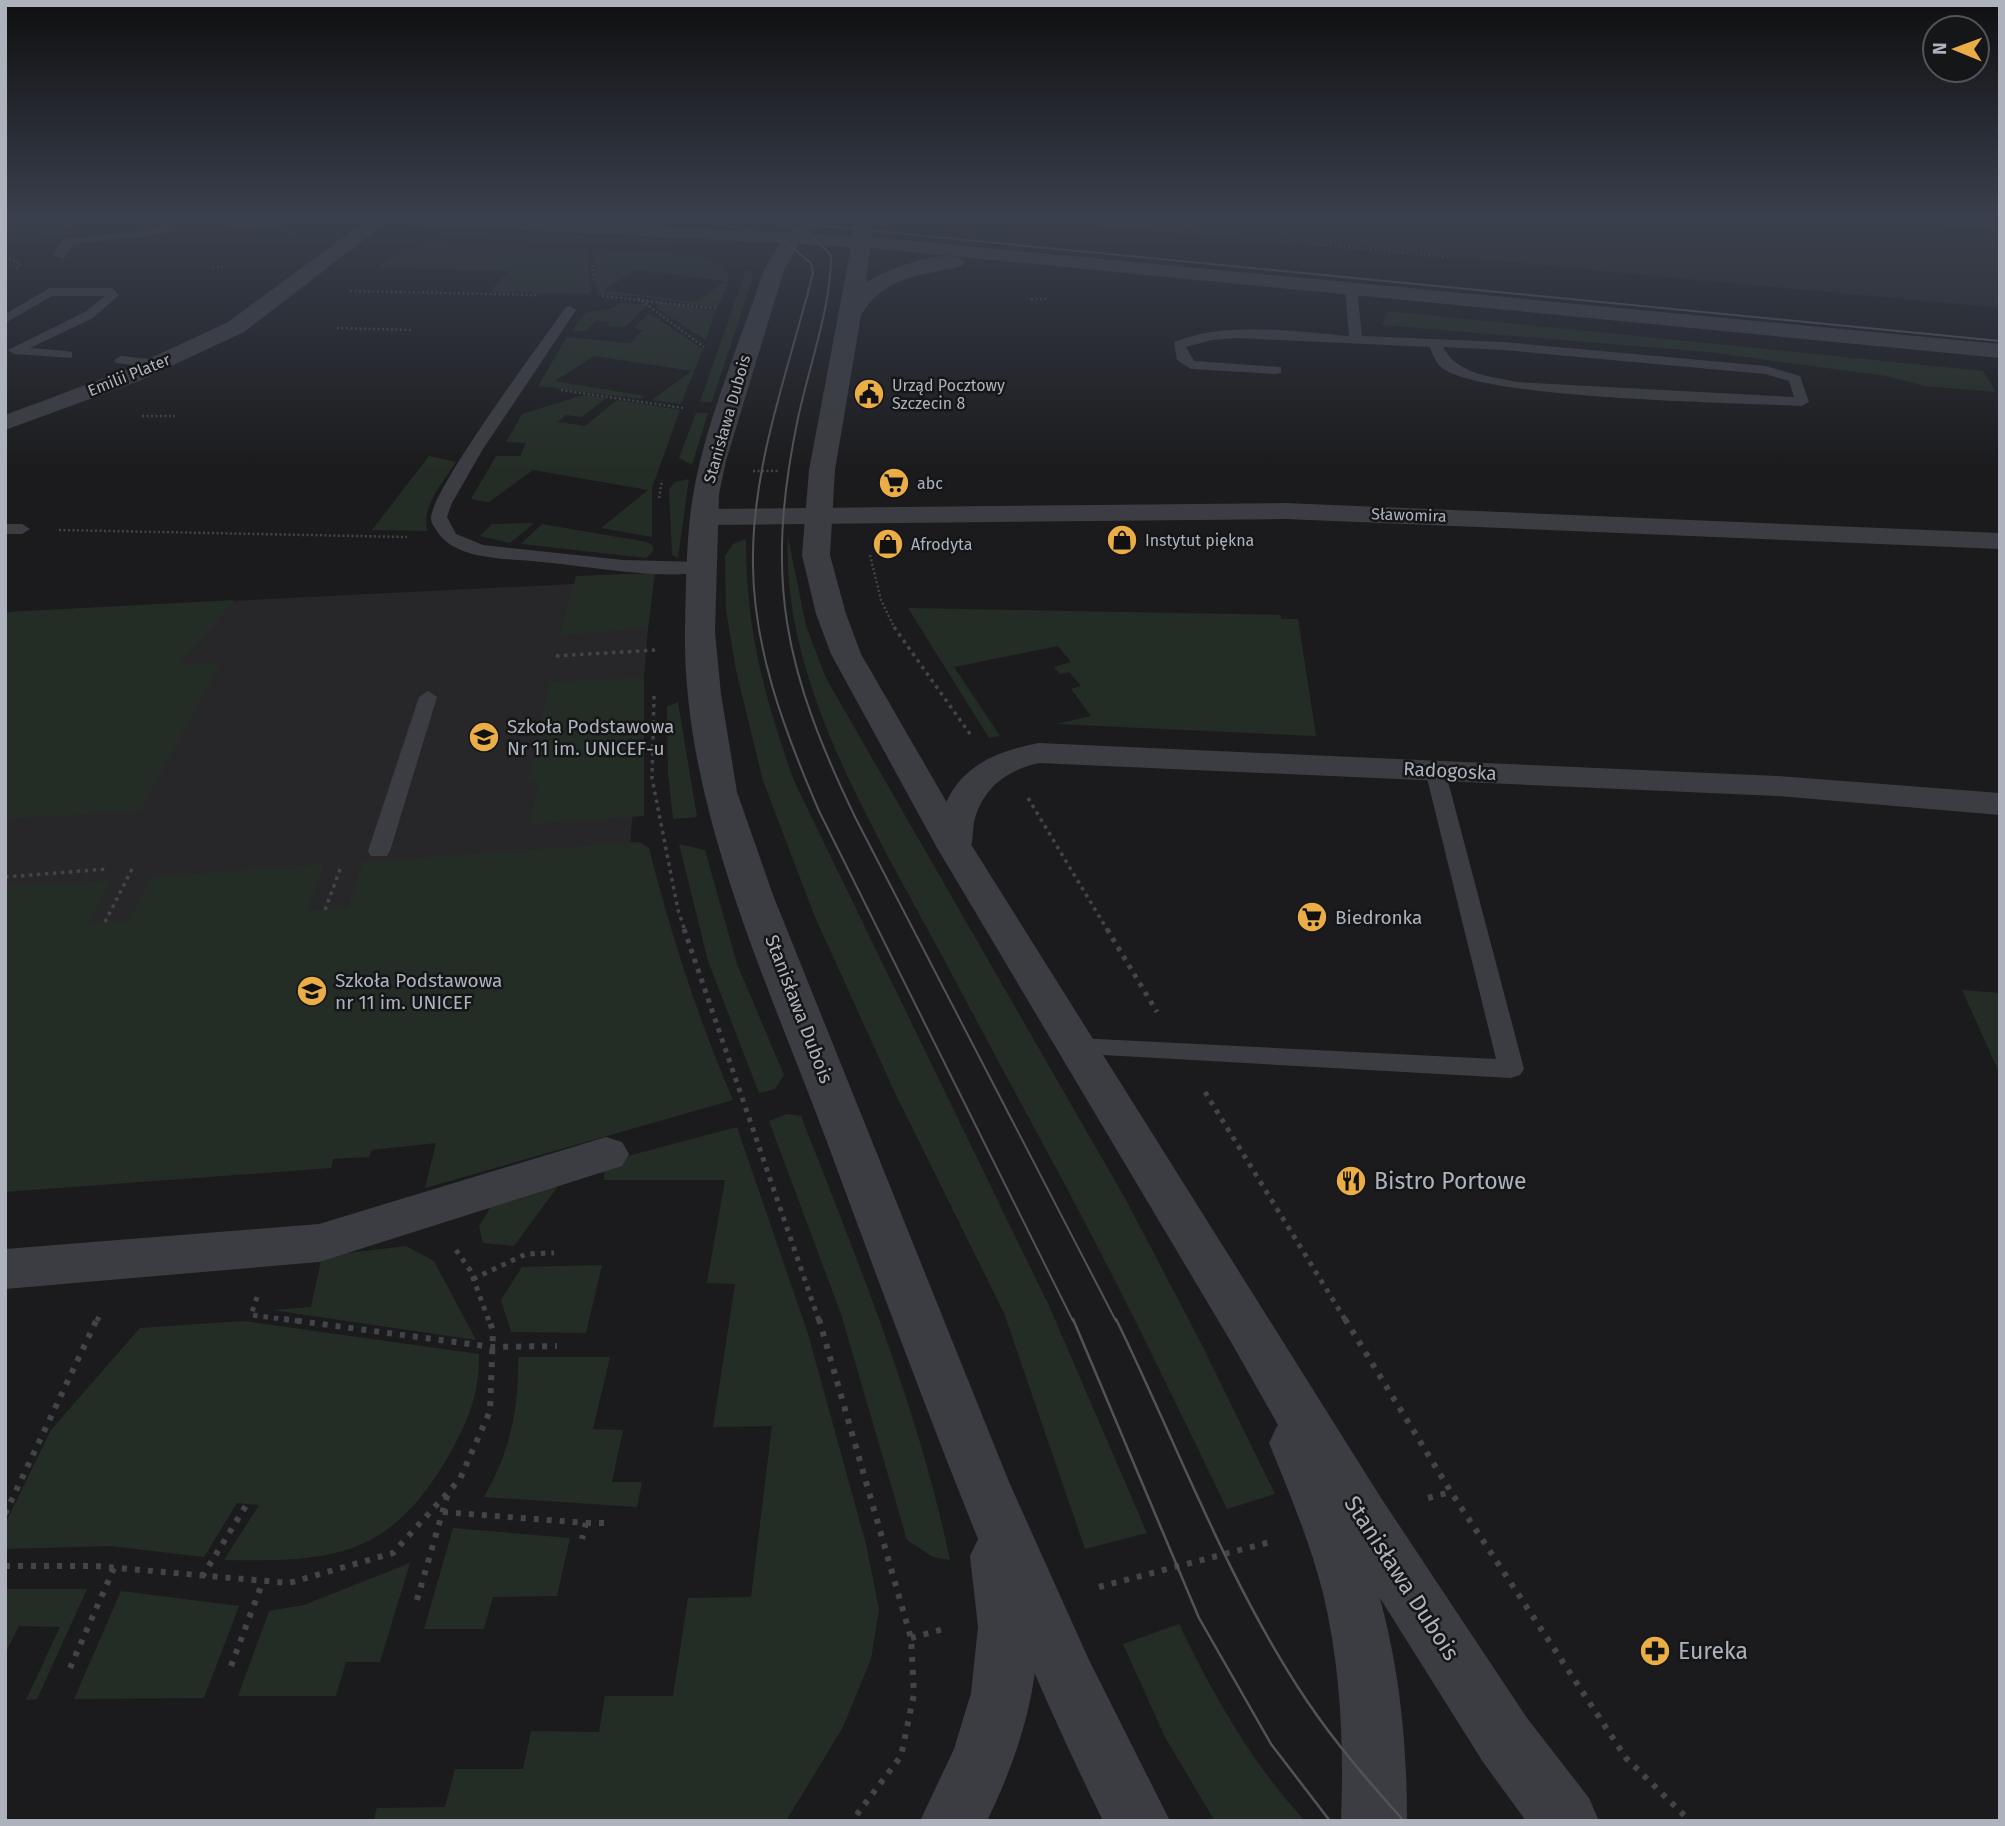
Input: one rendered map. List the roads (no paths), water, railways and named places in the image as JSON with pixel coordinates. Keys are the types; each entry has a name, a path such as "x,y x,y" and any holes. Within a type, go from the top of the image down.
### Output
{"street":[{"name":"Emilii Plater","path":"5,423 158,364 248,320 274,300"},
{"name":"Stanisława Dubois","path":"763,300 713,461 704,517 700,632 705,694 720,792 733,836 981,1482 1067,1682 1137,1821"},
{"name":"Stanisława Dubois","path":"852,300 822,470 816,555 831,614 846,654 954,846 1249,1327 1361,1517 1505,1740 1566,1821"},
{"path":"850,315 859,300"},
{"path":"1468,300 2000,351"},
{"name":"Sławomira","path":"818,515 1295,512 2000,541"},
{"path":"704,517 818,515"},
{"name":"Radogoska","path":"954,846 956,817 969,789 994,769 1015,758 1039,753 1822,789 2000,804"},
{"path":"5,1269 319,1242 606,1154"},
{"name":"Stanisława Dubois","path":"1249,1327 1330,1526 1356,1611 1372,1714 1376,1767 1374,1821"},
{"name":"Stanisława Dubois","path":"953,1821 981,1766 994,1729 1003,1698 1008,1653 1003,1574 981,1482"}],"lane":[{"path":"5,319 36,300"},
{"path":"9,350 89,315 107,300"},
{"path":"1352,300 1356,340"},
{"path":"570,310 442,506 441,526 450,537 474,548 499,552 661,568 701,567"},
{"path":"1276,370 1191,365 1184,360 1179,345 1188,338 1214,335 1434,343 1624,355 1766,370 1795,379 1802,402 1517,386 1473,377 1445,364 1434,343"},
{"path":"9,350 66,355"},
{"path":"121,360 158,364"},
{"path":"379,850 428,697"},
{"path":"1077,1047 1511,1069 1436,770"}],"tram line":[{"path":"806,300 766,448 755,518 754,588 772,686 819,811 1073,1321"},
{"path":"826,300 798,418 783,528 782,577 787,624 797,670 831,766 856,819 1116,1321"},
{"path":"1582,300 2000,341"},
{"path":"1073,1319 1199,1618 1271,1744 1330,1821"},
{"path":"1116,1319 1228,1562 1279,1656 1329,1732 1404,1821"}],"place":[{"name":"Urząd Pocztowy Szczecin 8","path":"869,394"},
{"name":"abc","path":"894,483"},
{"name":"Instytut piękna","path":"1122,540"},
{"name":"Afrodyta","path":"888,544"},
{"name":"Szkoła Podstawowa Nr 11 im. UNICEF-u","path":"484,737"},
{"name":"Biedronka","path":"1312,917"},
{"name":"Szkoła Podstawowa nr 11 im. UNICEF","path":"312,991"},
{"name":"Bistro Portowe","path":"1351,1181"},
{"name":"Eureka","path":"1655,1651"}]}
